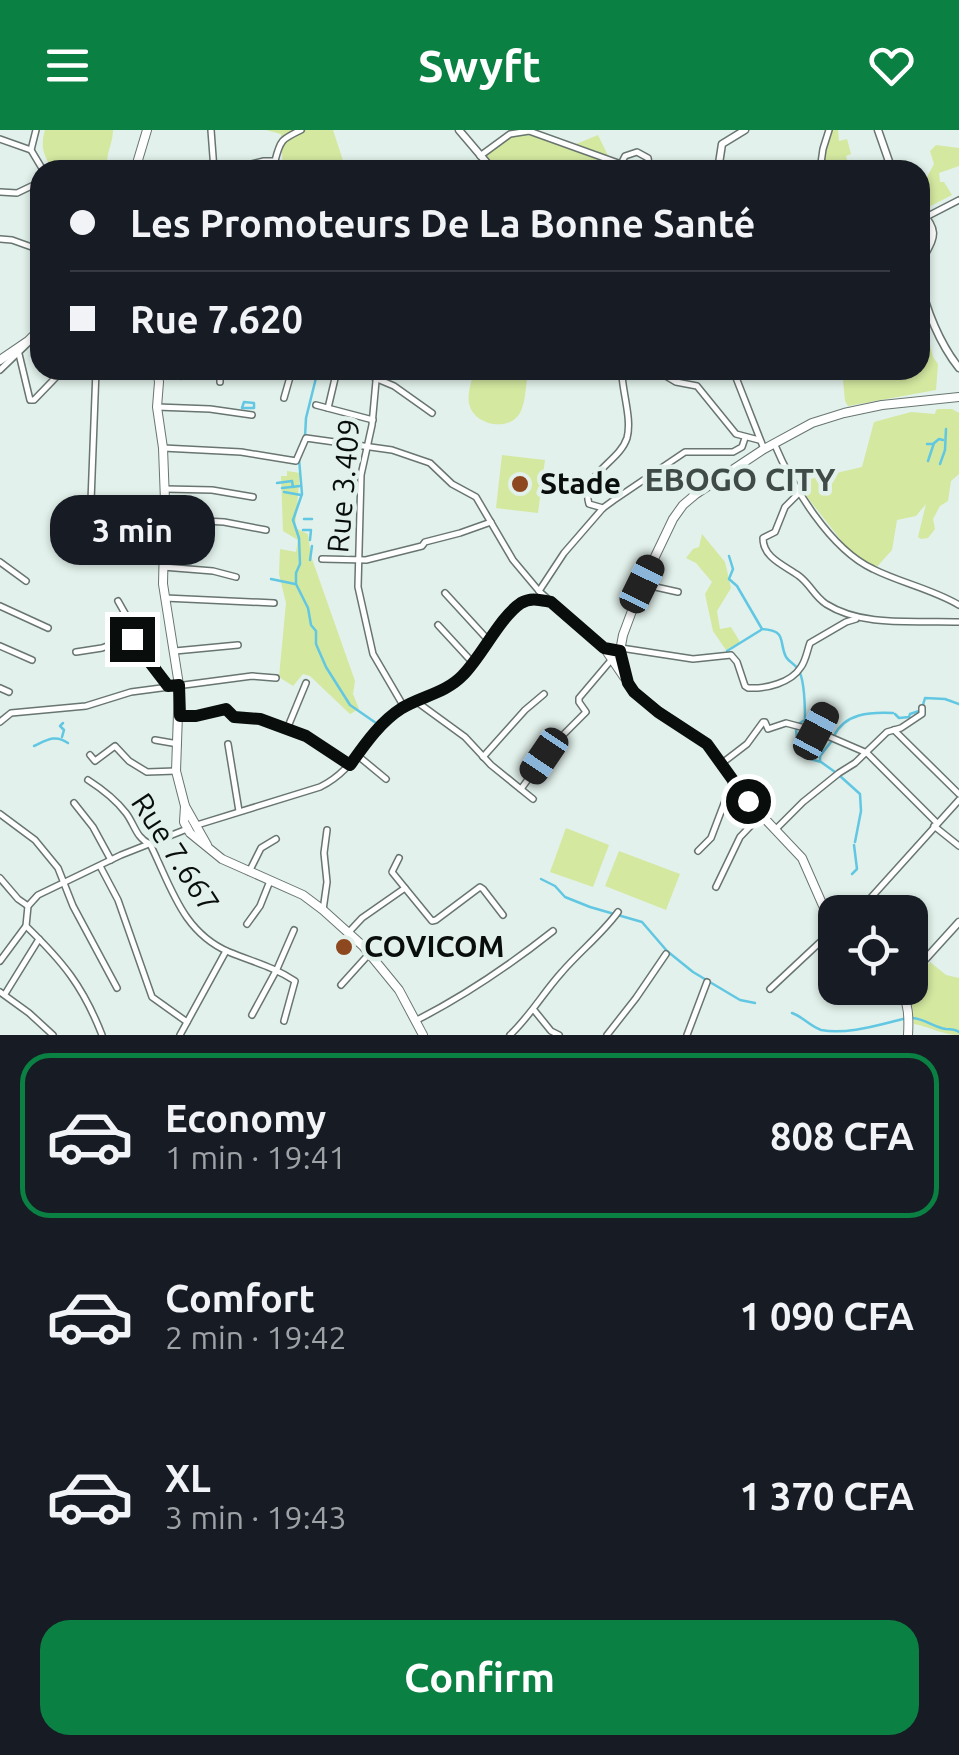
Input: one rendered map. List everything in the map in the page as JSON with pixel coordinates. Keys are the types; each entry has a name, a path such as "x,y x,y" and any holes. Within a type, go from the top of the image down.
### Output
{"main road":[{"path":"138,160 148,130"},
{"path":"0,360 30,339"},
{"path":"159,380 157,407 164,448 165,598 179,685 176,771 190,827 222,858 303,896 323,910 370,954 400,990 424,1035"},
{"path":"818,895 802,858 760,815 707,744 634,692 614,651 673,519 683,505 761,445 844,413 959,397"},
{"path":"907,1005 908,1035"}],"street":[{"path":"31,150 36,130"},
{"path":"211,130 213,160"},
{"path":"276,160 279,144 301,130"},
{"path":"460,130 484,160"},
{"path":"720,160 722,144 744,130"},
{"path":"821,160 829,130"},
{"path":"878,130 888,160"},
{"path":"480,156 510,134 530,131 605,160"},
{"path":"0,139 31,150 37,160"},
{"path":"624,160 637,152 648,160"},
{"path":"0,192 17,193 30,187"},
{"path":"930,215 959,200"},
{"path":"0,239 30,247"},
{"path":"930,315 959,368"},
{"path":"0,370 30,340"},
{"path":"19,354 30,400 53,380"},
{"path":"96,380 91,501 103,545"},
{"path":"284,398 289,380"},
{"path":"328,408 335,380"},
{"name":"Rue 3.409","path":"376,380 373,420 361,474 360,601 373,654 404,707"},
{"path":"380,380 432,413"},
{"path":"603,508 590,504 587,490 624,446 628,435 622,380"},
{"path":"673,380 700,388 732,431 761,445"},
{"path":"737,380 761,445"},
{"path":"316,405 373,420"},
{"path":"157,407 252,415"},
{"path":"164,448 296,460 306,438 392,450 428,462 447,480 476,496 513,560 538,591 614,651 693,659 730,655 737,662 745,686 751,689 778,684 799,670 810,643 860,618"},
{"path":"538,591 603,508 685,452 733,452 742,448 745,438"},
{"path":"774,443 800,493 829,532 859,562 959,605"},
{"path":"165,489 212,490 254,497"},
{"path":"800,493 785,507 773,535 762,538 763,547 766,554 804,579 813,594 839,611 860,618 959,622"},
{"path":"164,519 224,522 266,530"},
{"path":"322,559 360,560 422,546 491,522"},
{"path":"0,562 26,581"},
{"path":"163,566 236,577"},
{"path":"642,584 678,592"},
{"path":"445,593 489,641"},
{"path":"165,598 274,602"},
{"path":"0,960 26,926 28,906 38,895 190,827 320,787 340,776 381,725 404,707 446,689 461,677 518,605 534,599 551,602"},
{"path":"118,601 131,624 132,639 168,686"},
{"path":"0,606 48,628"},
{"path":"438,625 473,664"},
{"path":"76,652 132,639"},
{"path":"175,652 238,645"},
{"path":"0,646 32,660"},
{"path":"521,789 553,745 586,712 580,698 614,651"},
{"path":"0,722 11,713 86,706 168,686 252,676 276,678"},
{"path":"286,729 306,683"},
{"path":"0,688 9,692"},
{"path":"483,757 544,694"},
{"path":"417,702 465,738 533,799"},
{"path":"775,830 888,732 922,714 922,708"},
{"path":"180,716 226,709 234,717 260,719 309,738 350,765"},
{"path":"816,731 828,709"},
{"path":"722,764 747,744 764,721 768,729 786,723 816,731 866,753 959,846"},
{"path":"873,895 959,797 894,730"},
{"path":"155,740 178,744"},
{"path":"228,744 239,810"},
{"path":"90,755 96,761 115,746 129,761 148,772 176,771"},
{"path":"357,755 386,780"},
{"name":"Rue 7.667","path":"88,780 128,815 140,840 150,844 185,918 194,928 226,951 277,969"},
{"path":"698,851 711,838 732,780"},
{"path":"74,803 111,860"},
{"path":"0,814 35,840 58,868 73,906 117,988"},
{"path":"716,887 740,837 760,815"},
{"path":"323,910 327,830"},
{"path":"249,872 261,848 276,839"},
{"path":"400,858 392,872 434,921 480,887 504,915"},
{"path":"100,866 118,900 152,997 187,1022"},
{"path":"0,878 28,906"},
{"path":"247,924 270,881"},
{"path":"348,933 404,888"},
{"path":"510,1035 618,912"},
{"path":"928,956 959,922"},
{"path":"26,926 73,977 88,1000 102,1035"},
{"path":"252,1016 294,930"},
{"path":"416,1020 475,988 553,931"},
{"path":"39,939 2,993 53,1035"},
{"path":"770,989 818,947"},
{"path":"180,1035 226,951"},
{"path":"341,985 370,954"},
{"path":"607,1035 666,954"},
{"path":"277,969 296,983 284,1021"},
{"path":"687,1035 707,982"},
{"path":"534,1010 560,1035"}],"green space":[{"path":"45,130 113,130 107,160 47,160"},
{"path":"266,130 333,130 343,160 282,160 281,134"},
{"path":"829,130 838,130 839,141 847,139 851,154 846,156 847,160 823,160"},
{"path":"529,131 571,146 598,135 610,160 484,160 480,156 510,134"},
{"path":"936,145 959,148 959,166 939,173 940,182 952,195 930,206 930,171 934,164 930,151"},
{"path":"930,345 938,364 936,390 848,406 843,380 930,380"},
{"path":"472,380 527,380 521,411 516,418 501,424 477,417 472,411"},
{"path":"938,409 959,413 959,474 951,481 948,501 940,506 933,519 935,529 928,538 918,537 926,504 916,516 897,520 892,550 874,570 855,558 804,493 810,479 862,467 874,422 911,412 935,414"},
{"name":"Stade","path":"502,455 545,460 538,513 496,508"},
{"path":"287,471 300,473 295,528 308,534 311,556 355,681 353,694 359,709 350,714 310,676 303,674 293,686 279,677 286,603 279,574 280,549 296,552 298,540 283,531 281,476 287,476"},
{"path":"702,534 725,562 731,588 717,611 720,629 731,627 740,642 726,650 713,631 705,594 712,582 696,563 686,558 699,547"},
{"path":"566,828 609,845 593,887 550,872"},
{"path":"619,851 680,874 666,910 605,886"},
{"path":"930,962 946,975 959,978 959,1035 914,1024 912,1005 928,1005"}],"waterway":[{"path":"305,437 316,380"},
{"path":"244,402 254,403 254,408 242,408 244,402"},
{"path":"940,464 946,429"},
{"path":"927,444 943,440"},
{"path":"928,461 934,443"},
{"path":"299,459 302,494 293,520 299,538 296,584 308,608 326,667 350,705 376,723"},
{"path":"277,483 292,481 293,487"},
{"path":"282,488 300,486"},
{"path":"284,492 301,495"},
{"path":"304,519 312,519"},
{"path":"303,530 311,530 310,540"},
{"path":"310,560 312,546"},
{"path":"729,556 733,569 729,579 762,629 779,635 786,657 800,674 805,720 798,724"},
{"path":"271,579 295,584"},
{"path":"727,651 761,630"},
{"path":"923,705 925,698 959,704"},
{"path":"895,714 899,718 909,717 919,711"},
{"path":"834,736 851,718 893,713"},
{"path":"62,737 63,723"},
{"path":"796,728 802,751"},
{"path":"34,746 55,738 68,743"},
{"path":"820,761 831,742"},
{"path":"803,754 835,772"},
{"path":"840,776 860,794 855,842"},
{"path":"852,874 857,869 854,845"},
{"path":"541,879 565,897 642,922 667,951 693,972 740,1000 755,1003"},
{"path":"792,1013 821,1030 831,1031 862,1029 903,1019"},
{"path":"911,1018 959,1032"}],"place":[{"name":"Stade","path":"520,484"},
{"name":"COVICOM","path":"344,947"}],"district":[{"name":"EBOGO CITY","path":"740,480"}],"route":[{"path":"132,639 168,686 179,685 180,716 226,709 234,717 260,719 306,736 350,765 384,722 461,677 518,605 534,599 551,602 604,648 620,651 634,692 707,744 748,801"}]}
